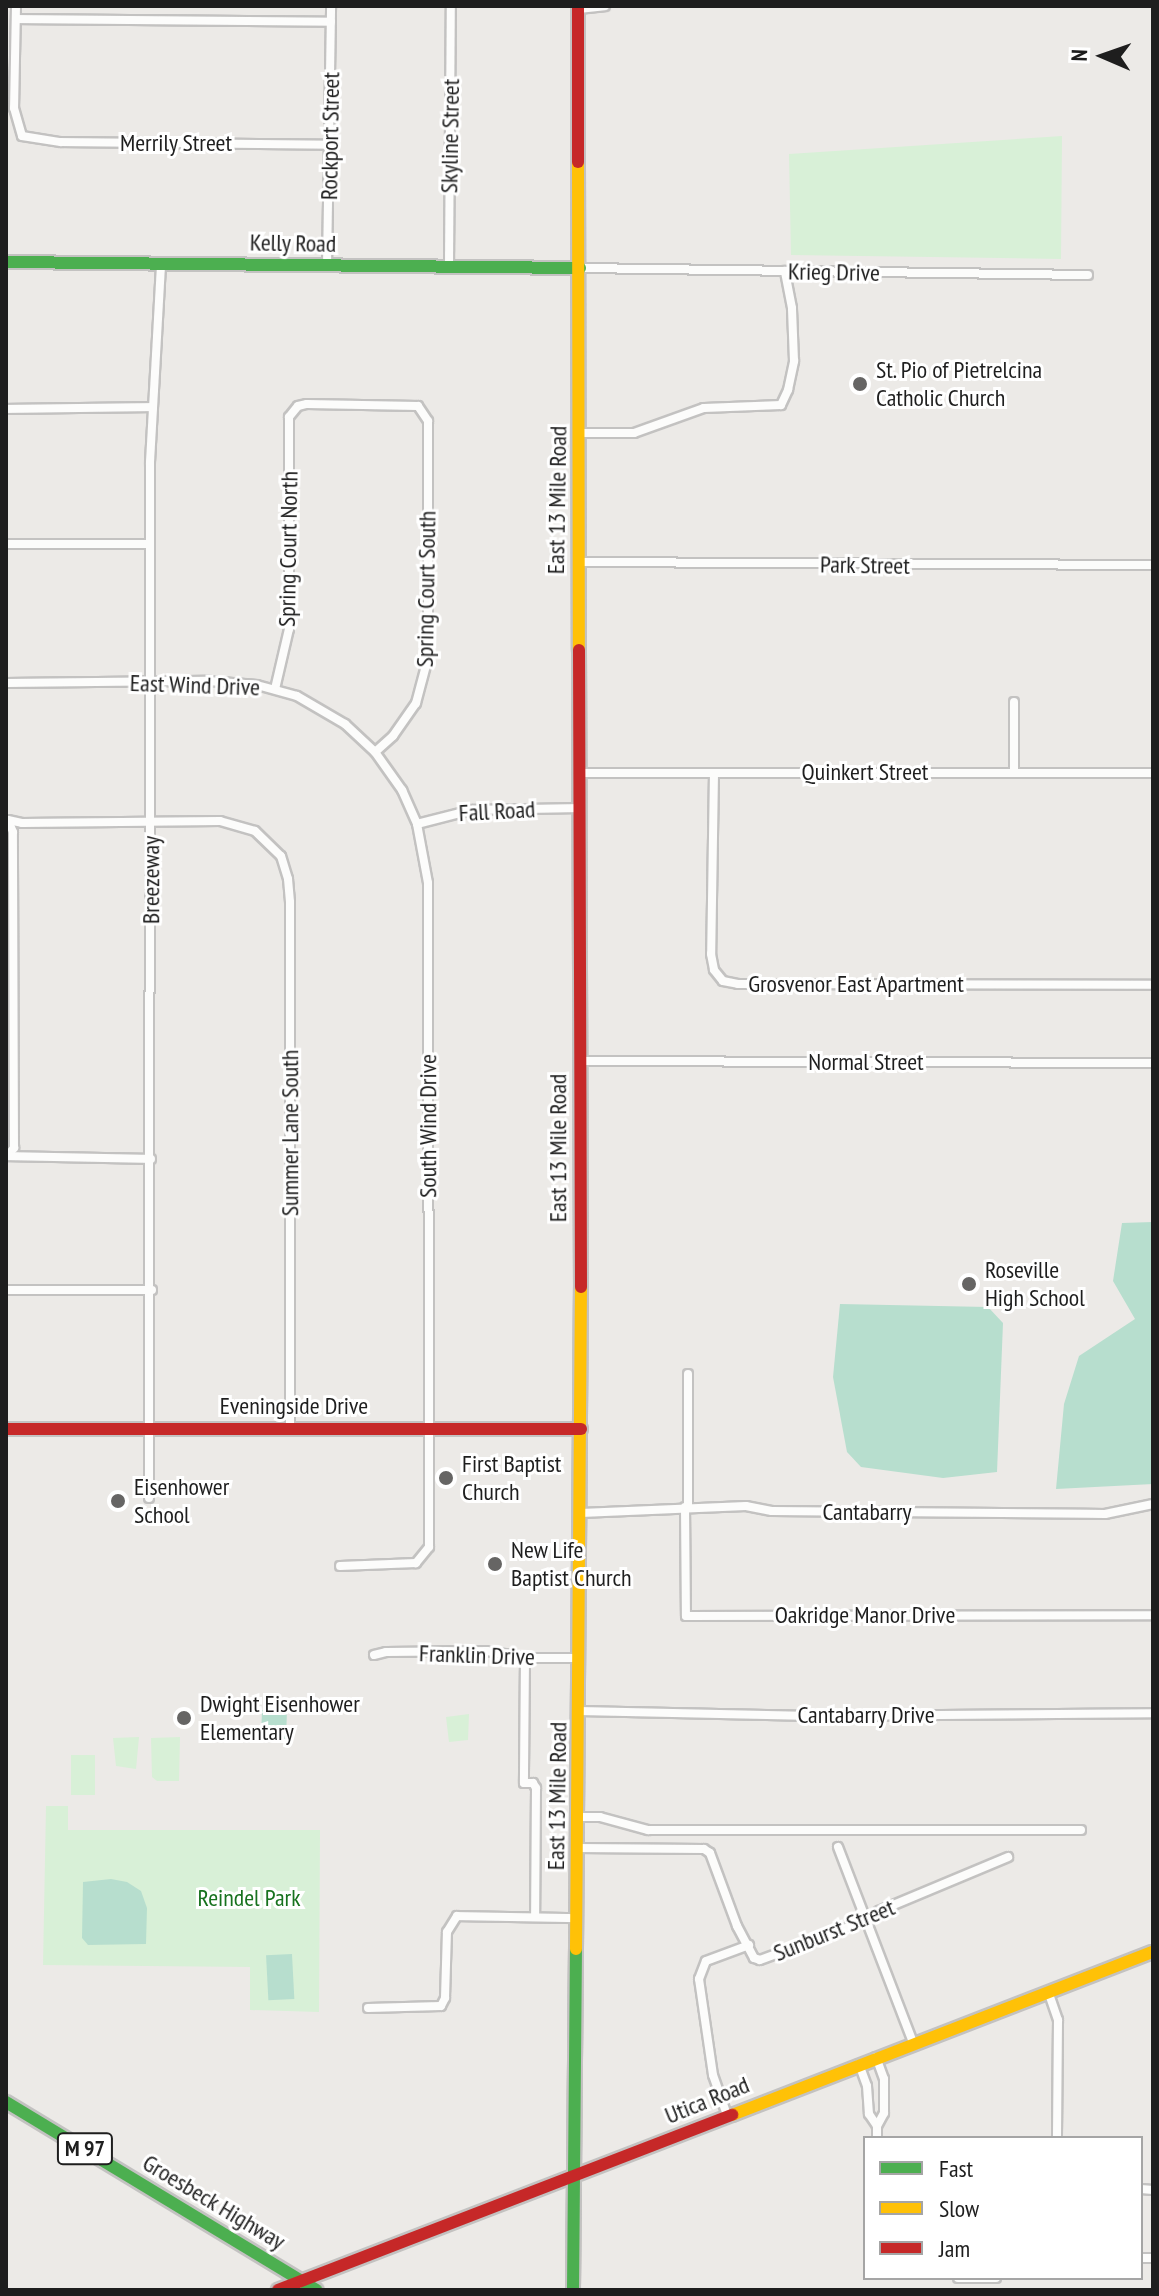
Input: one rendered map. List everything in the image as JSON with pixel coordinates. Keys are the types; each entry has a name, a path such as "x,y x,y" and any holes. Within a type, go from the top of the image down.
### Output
{"main road":[{"name":"East 13 Mile Road","path":"573,2290 581,1513 577,773 580,433 578,8"},
{"name":"Kelly Road","path":"6,262 580,268"},
{"name":"Eveningside Drive","path":"6,1429 581,1429"},
{"name":"Utica Road","path":"278,2290 574,2177 913,2042 1153,1952"},
{"name":"Groesbeck Highway","path":"6,2102 317,2290"}],"street":[{"path":"16,6 16,19 331,22"},
{"name":"Rockport Street","path":"327,266 331,6"},
{"name":"Skyline Street","path":"449,266 451,6"},
{"path":"578,8 605,6"},
{"name":"Merrily Street","path":"16,19 15,119 22,136 61,142 330,145"},
{"name":"Breezeway","path":"149,1498 152,1290 150,544 161,263"},
{"name":"Krieg Drive","path":"580,268 1088,275"},
{"path":"580,433 634,433 704,408 781,405 788,390 794,361 792,308 785,271"},
{"name":"Spring Court South","path":"294,410 307,404 409,404 424,410 428,421 426,669 423,686 406,719 375,752"},
{"path":"6,409 153,407"},
{"name":"Spring Court North","path":"275,689 289,629 289,425 294,410"},
{"path":"6,544 150,544"},
{"name":"Park Street","path":"577,562 1153,565"},
{"name":"East Wind Drive","path":"6,683 209,681 275,689 329,713 375,752 397,781 417,824"},
{"path":"1014,702 1014,773"},
{"name":"Quinkert Street","path":"577,773 1153,773"},
{"name":"Grosvenor East Apartment","path":"714,773 711,954 714,970 723,981 738,984 1153,985"},
{"name":"Fall Road","path":"417,824 472,810 578,808"},
{"path":"7,1156 14,1148 13,832 8,820 22,823 151,821"},
{"name":"Summer Lane South","path":"151,821 238,824 270,842 286,869 290,902 290,1429"},
{"name":"South Wind Drive","path":"340,1566 409,1565 424,1558 429,1547 428,883 417,824"},
{"name":"Normal Street","path":"580,1061 1153,1063"},
{"path":"7,1156 151,1159"},
{"path":"6,1290 152,1290"},
{"path":"686,1507 688,1374"},
{"name":"Cantabarry","path":"581,1513 686,1507 1105,1514 1153,1504"},
{"name":"Oakridge Manor Drive","path":"686,1507 686,1616 1153,1615"},
{"name":"Franklin Drive","path":"374,1655 386,1652 487,1651 525,1658 580,1658"},
{"path":"525,1658 524,1783 533,1783 536,1788 535,1916"},
{"name":"Cantabarry Drive","path":"579,1711 825,1716 1153,1713"},
{"path":"578,1817 600,1817 648,1830 1081,1830"},
{"path":"838,1847 913,2042"},
{"name":"Sunburst Street","path":"578,1848 704,1849 710,1853 737,1926 754,1958 760,1960 865,1921 879,1911 1008,1857"},
{"path":"368,2008 441,2006 445,1998 447,1932 457,1916 577,1918"},
{"path":"727,2115 713,2075 699,1979 706,1961 749,1945"},
{"path":"1048,1991 1058,2020 1057,2136"},
{"path":"876,2057 884,2079 884,2113 877,2126 877,2136"},
{"path":"859,2064 867,2086 869,2114 877,2126"}],"green space":[{"path":"1062,136 1061,259 791,255 789,154"},
{"path":"1153,1222 1153,1484 1056,1489 1064,1404 1079,1356 1135,1319 1113,1281 1122,1223"},
{"path":"840,1304 988,1307 1003,1323 997,1472 943,1478 861,1467 847,1452 833,1377"},
{"path":"262,1710 287,1711 286,1739 261,1738"},
{"path":"469,1714 468,1740 449,1742 446,1717"},
{"path":"139,1737 136,1769 116,1766 113,1738"},
{"path":"180,1737 179,1781 157,1781 152,1777 151,1738"},
{"path":"71,1755 95,1755 95,1795 71,1795"},
{"name":"Reindel Park","path":"46,1806 68,1806 68,1830 320,1830 319,2012 250,2010 250,1967 43,1965"},
{"path":"111,1879 127,1882 141,1891 147,1908 146,1944 88,1945 82,1938 83,1882"},
{"path":"292,1954 294,1999 268,2000 266,1955"}],"traffic: fast":[{"path":"6,262 580,268"},
{"path":"573,2290 576,1949"},
{"path":"6,2102 317,2290"}],"traffic: slow":[{"path":"578,162 579,650"},
{"path":"576,1949 581,1287"},
{"path":"732,2115 1153,1952"}],"traffic: jam":[{"path":"578,6 578,162"},
{"path":"579,650 581,1287"},
{"path":"6,1429 581,1429"},
{"path":"278,2290 732,2115"}],"place":[{"name":"St. Pio of Pietrelcina Catholic Church","path":"860,384"},
{"name":"Roseville High School","path":"969,1284"},
{"name":"First Baptist Church","path":"446,1478"},
{"name":"Eisenhower School","path":"118,1501"},
{"name":"New Life Baptist Church","path":"495,1564"},
{"name":"Dwight Eisenhower Elementary","path":"184,1718"}]}
